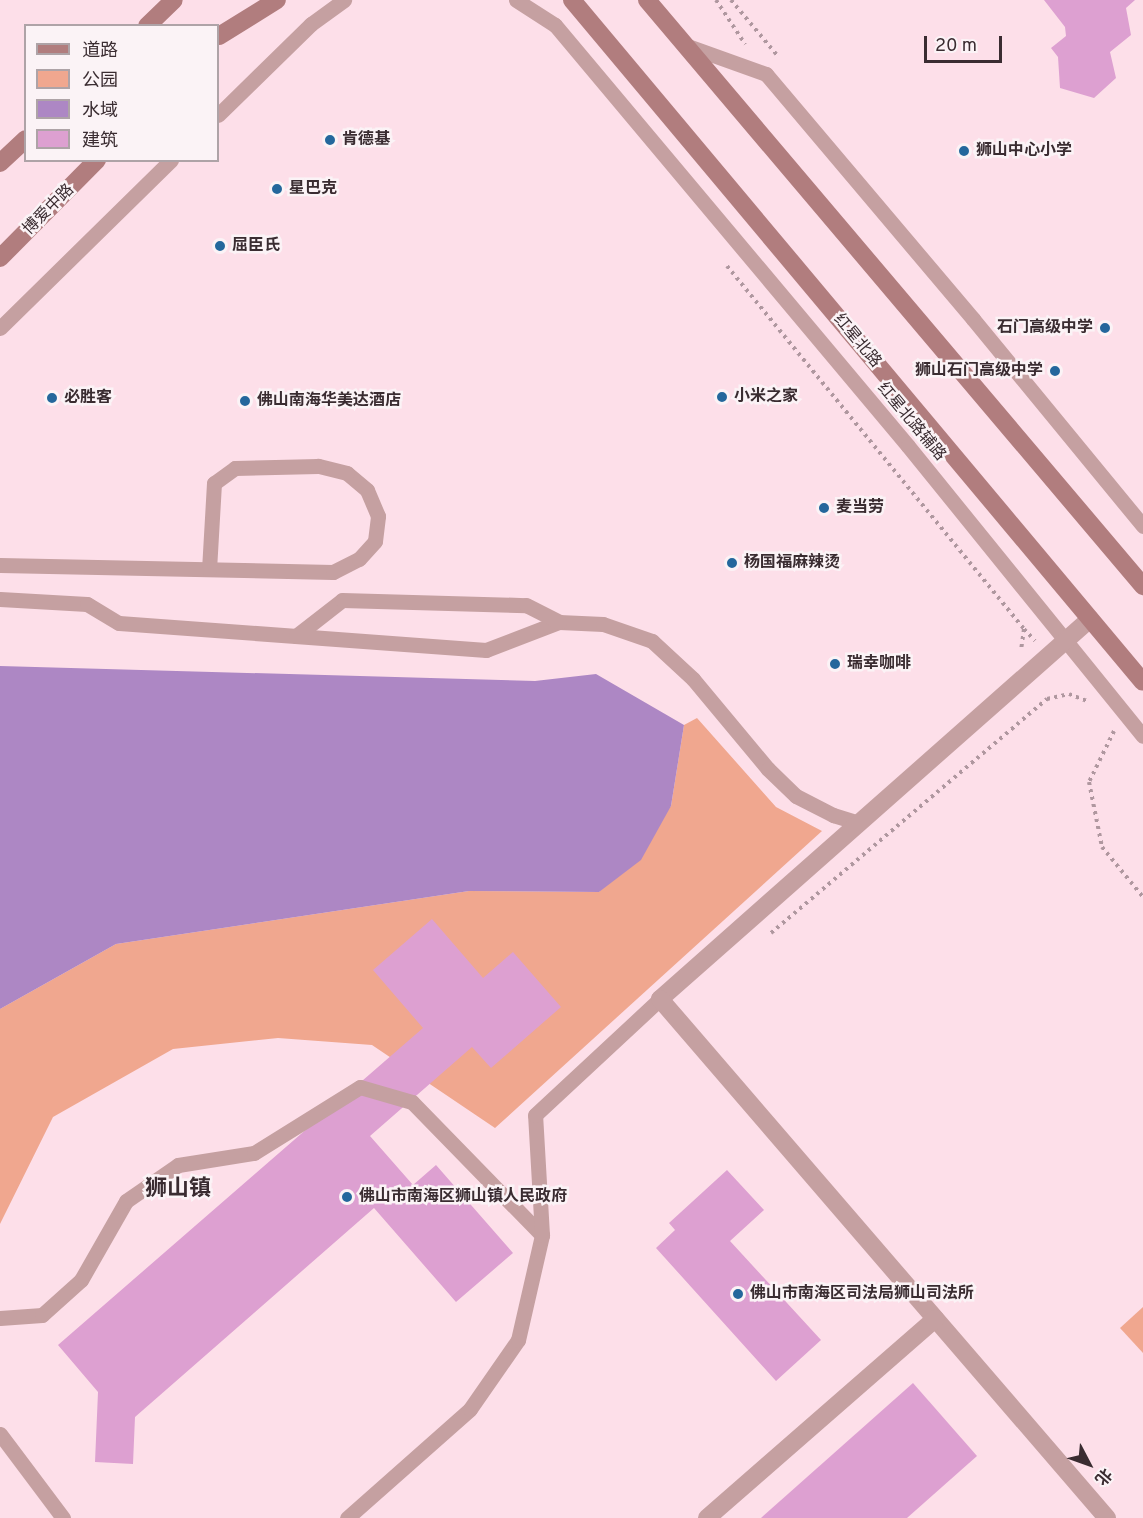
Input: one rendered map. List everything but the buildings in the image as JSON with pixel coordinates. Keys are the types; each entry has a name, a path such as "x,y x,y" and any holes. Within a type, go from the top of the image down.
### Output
{"main road":[{"path":"149,24 174,0"},
{"path":"219,36 259,0"},
{"path":"219,36 278,0"},
{"name":"红星北路","path":"572,0 1143,682"},
{"path":"647,0 1143,586"},
{"path":"0,163 24,141"},
{"name":"博爱中路","path":"0,258 95,162"}],"street":[{"path":"1090,619 660,999 1107,1518"},
{"path":"707,1518 935,1319"}],"lane":[{"path":"219,114 311,24 344,0"},
{"name":"红星北路辅路","path":"516,0 555,25 908,446 1143,736"},
{"path":"684,45 766,74 973,319 1143,526"},
{"path":"0,328 169,162"},
{"path":"0,566 333,572 360,560 375,541 378,516 367,490 347,473 318,466 235,468 214,483 209,569"},
{"path":"0,599 87,604 120,623 486,650 559,622 603,624 652,641 693,679 752,749 796,796 833,815 859,823"},
{"path":"296,636 342,600 526,605 559,622"},
{"path":"347,1518 470,1409 518,1340 542,1235 535,1115 660,999"},
{"path":"0,1318 42,1315 81,1280 126,1202 178,1165 254,1153 360,1087 412,1102 542,1235"},
{"path":"0,1434 63,1518"}],"path":[{"path":"716,0 766,74"},
{"path":"722,260 1037,644"},
{"path":"1020,661 1024,629"},
{"path":"764,940 1047,699 1069,694 1088,701 1095,709"},
{"path":"1107,724 1114,731 1089,782 1102,847 1143,897"}],"green space":[{"path":"697,718 776,807 822,831 495,1128 372,1045 278,1038 173,1049 53,1117 0,1224 0,1009 116,944 469,891 599,892 671,806 684,725"},
{"path":"1143,1307 1143,1353 1120,1328"}],"water":[{"path":"0,666 535,681 596,674 684,725 671,806 641,860 599,892 469,891 116,944 0,1009"}],"place":[{"name":"肯德基","path":"330,140"},
{"name":"狮山中心小学","path":"964,151"},
{"name":"星巴克","path":"277,189"},
{"name":"屈臣氏","path":"220,246"},
{"name":"石门高级中学","path":"1105,328"},
{"name":"狮山石门高级中学","path":"1055,371"},
{"name":"小米之家","path":"722,397"},
{"name":"必胜客","path":"52,398"},
{"name":"佛山南海华美达酒店","path":"245,401"},
{"name":"麦当劳","path":"824,508"},
{"name":"杨国福麻辣烫","path":"732,563"},
{"name":"瑞幸咖啡","path":"835,664"},
{"name":"佛山市南海区狮山镇人民政府","path":"347,1197"},
{"name":"佛山市南海区司法局狮山司法所","path":"738,1294"}],"district":[{"name":"狮山镇","path":"178,1190"}]}
